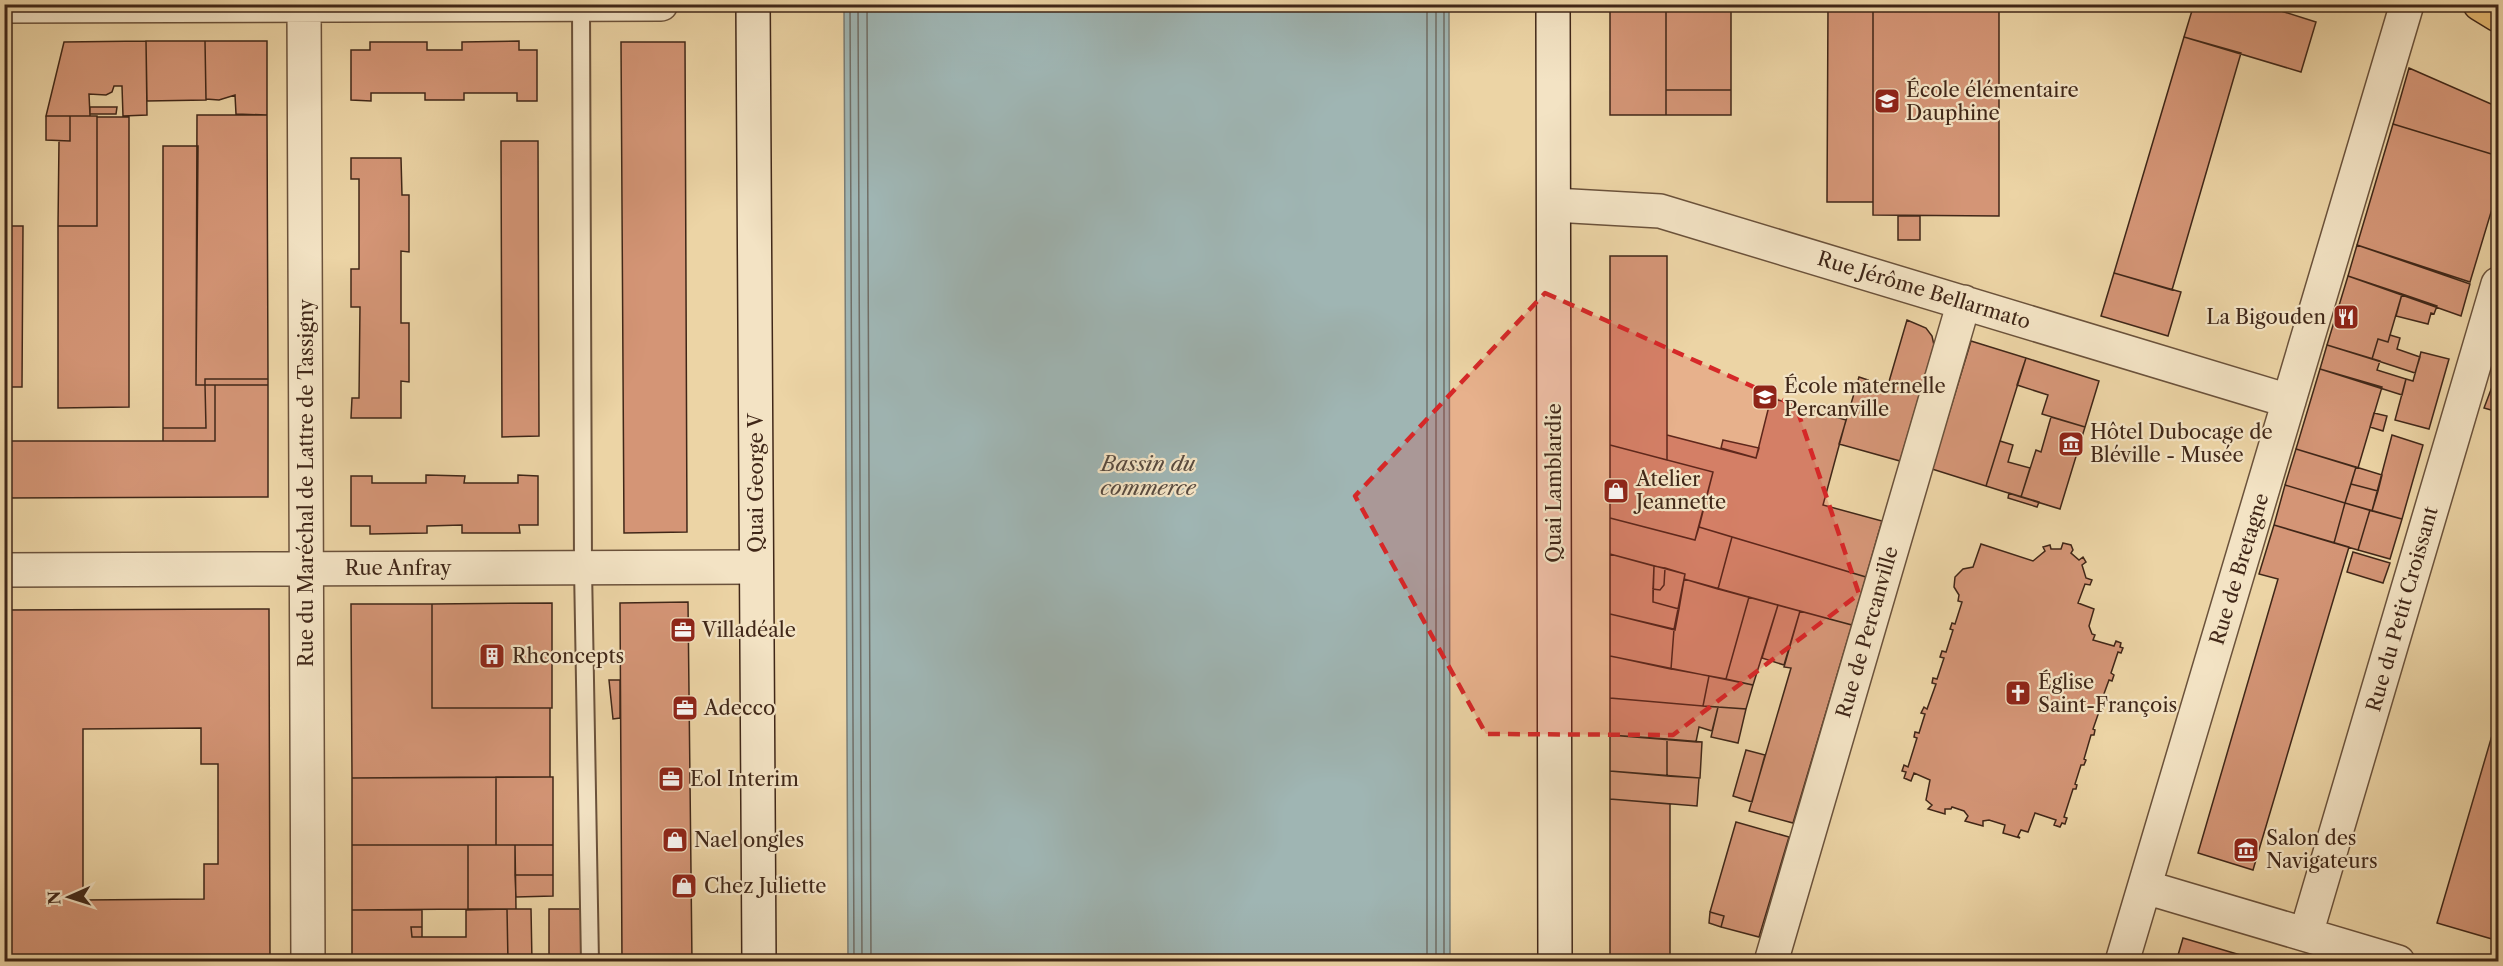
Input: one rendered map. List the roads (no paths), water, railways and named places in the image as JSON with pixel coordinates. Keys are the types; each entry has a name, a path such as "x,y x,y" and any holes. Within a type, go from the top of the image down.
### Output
{"main road":[{"path":"2480,4 2499,15"}],"street":[{"path":"16,6 662,4"},
{"name":"Quai George V","path":"753,4 759,962"},
{"name":"Quai Lamblardie","path":"1553,4 1555,962"},
{"name":"Rue de Bretagne","path":"2122,962 2407,4"},
{"name":"Rue du Maréchal de Lattre de Tassigny","path":"304,5 308,962"},
{"name":"Rue Jérôme Bellarmato","path":"1554,205 1660,210 2289,401"},
{"name":"Rue du Petit Croissant","path":"2306,934 2499,284"},
{"name":"Rue de Percanville","path":"1771,962 1964,302"},
{"name":"Rue Anfray","path":"4,570 756,567"},
{"path":"2145,887 2398,962"}],"lane":[{"path":"581,5 583,568 590,962"}],"water":[{"name":"Bassin du commerce","path":"844,5 1449,5 1450,961 848,961"}],"place":[{"name":"École élémentaire Dauphine","path":"1887,101"},
{"name":"La Bigouden","path":"2346,317"},
{"name":"École maternelle Percanville","path":"1765,397"},
{"name":"Hôtel Dubocage de Bléville - Musée","path":"2071,444"},
{"name":"Atelier Jeannette","path":"1616,491"},
{"name":"Villadéale","path":"683,630"},
{"name":"Rhconcepts","path":"492,656"},
{"name":"Église Saint-François","path":"2018,693"},
{"name":"Adecco","path":"685,708"},
{"name":"Eol Interim","path":"671,779"},
{"name":"Nael ongles","path":"675,840"},
{"name":"Salon des Navigateurs","path":"2246,850"},
{"name":"Chez Juliette","path":"684,886"}]}
